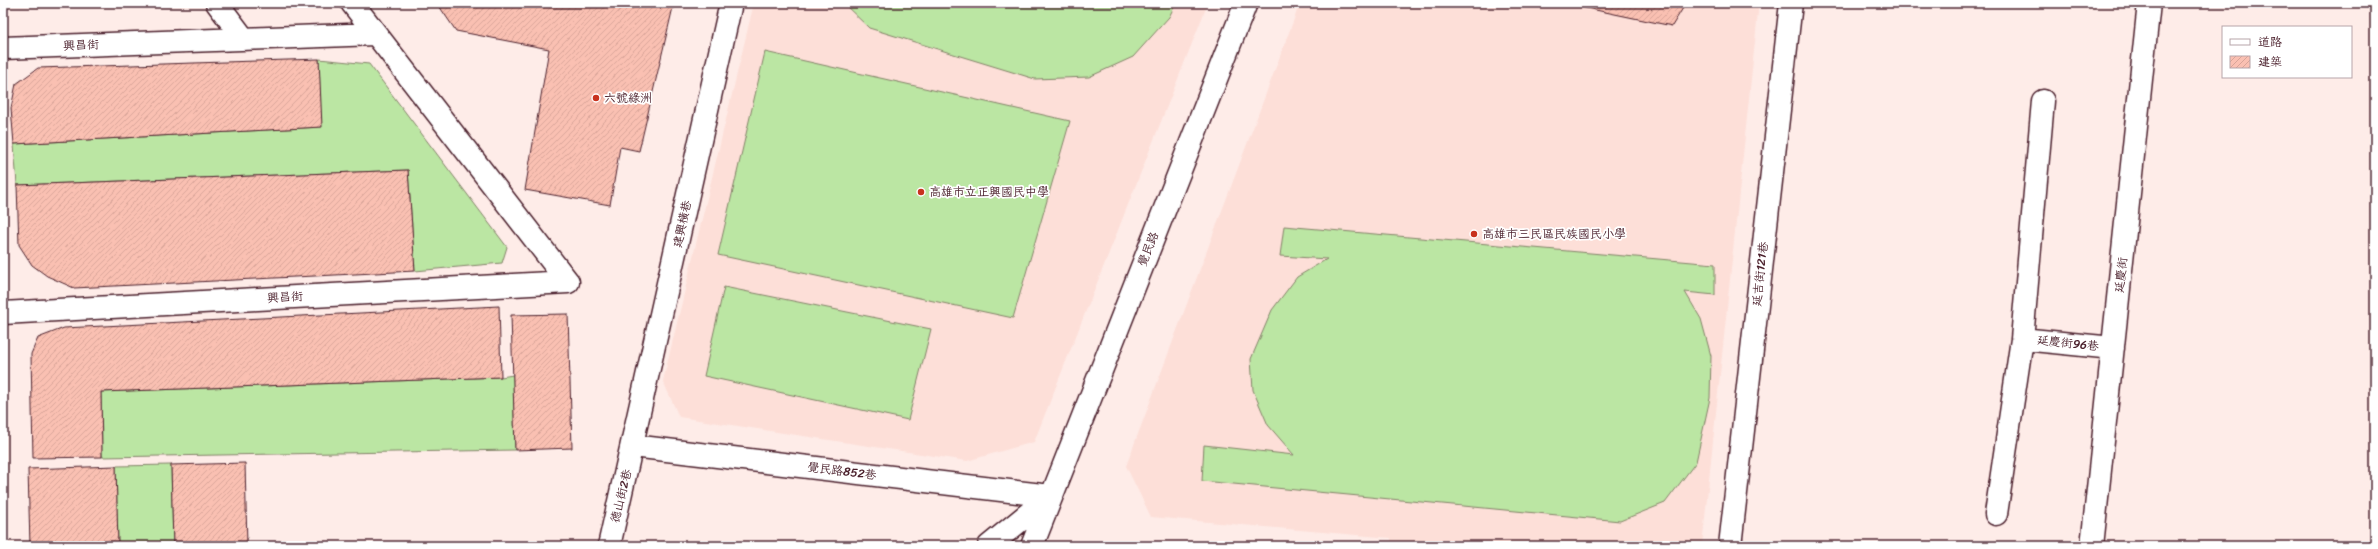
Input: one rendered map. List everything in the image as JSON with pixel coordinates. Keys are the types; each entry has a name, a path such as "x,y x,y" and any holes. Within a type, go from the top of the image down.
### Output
{"street":[{"path":"217,3 244,39"},
{"path":"352,3 376,34"},
{"name":"建興橫巷","path":"633,446 731,3"},
{"name":"覺民路","path":"1032,546 1246,3"},
{"name":"延吉街121巷","path":"1730,546 1791,3"},
{"name":"延慶街","path":"2092,546 2149,3"},
{"name":"興昌街","path":"3,48 376,34 568,282 3,313"},
{"path":"1996,514 2022,339 2043,101"},
{"name":"延慶街96巷","path":"2022,339 2113,348"},
{"name":"覺民路852巷","path":"633,446 1051,496"},
{"name":"德山街2巷","path":"609,546 633,446"},
{"path":"989,546 1051,496"}],"shaded area":[{"name":"高雄市立正興國民中學","path":"754,3 1208,3 1034,442 967,461 679,417 663,381"},
{"name":"高雄市三民區民族國民小學","path":"1300,3 1759,3 1702,546 1391,546 1391,538 1151,517 1126,466"}],"green space":[{"path":"843,3 1176,3 1169,17 1133,57 1089,77 1035,79 869,28"},
{"path":"765,52 1070,121 1013,318 718,255"},
{"path":"319,59 369,64 507,247 502,263 415,271 408,170 17,185 14,144 321,127"},
{"path":"1284,226 1715,264 1715,295 1685,292 1701,319 1711,356 1710,398 1696,462 1665,503 1620,521 1202,481 1204,445 1294,455 1268,425 1253,390 1251,359 1272,310 1297,277 1327,259 1280,256"},
{"path":"724,287 931,329 908,420 704,376"},
{"path":"513,375 515,450 102,457 101,392 501,377"},
{"path":"171,465 173,546 118,546 116,466"}],"building":[{"name":"六號綠洲","path":"437,3 674,3 639,151 620,147 610,205 525,190 549,49 456,31"},
{"path":"1562,3 1686,3 1672,26"},
{"path":"319,59 322,127 14,144 11,108 16,84 38,68"},
{"path":"408,170 415,271 74,288 47,276 32,265 19,245 17,185"},
{"path":"499,306 501,377 101,392 102,457 33,458 31,354 38,338 64,328"},
{"path":"568,314 572,448 515,450 511,315"},
{"path":"245,463 247,546 173,546 171,465"},
{"path":"116,466 118,546 30,546 28,469"}],"place":[{"name":"六號綠洲","path":"596,98"},
{"name":"高雄市立正興國民中學","path":"921,192"},
{"name":"高雄市三民區民族國民小學","path":"1474,234"}]}
